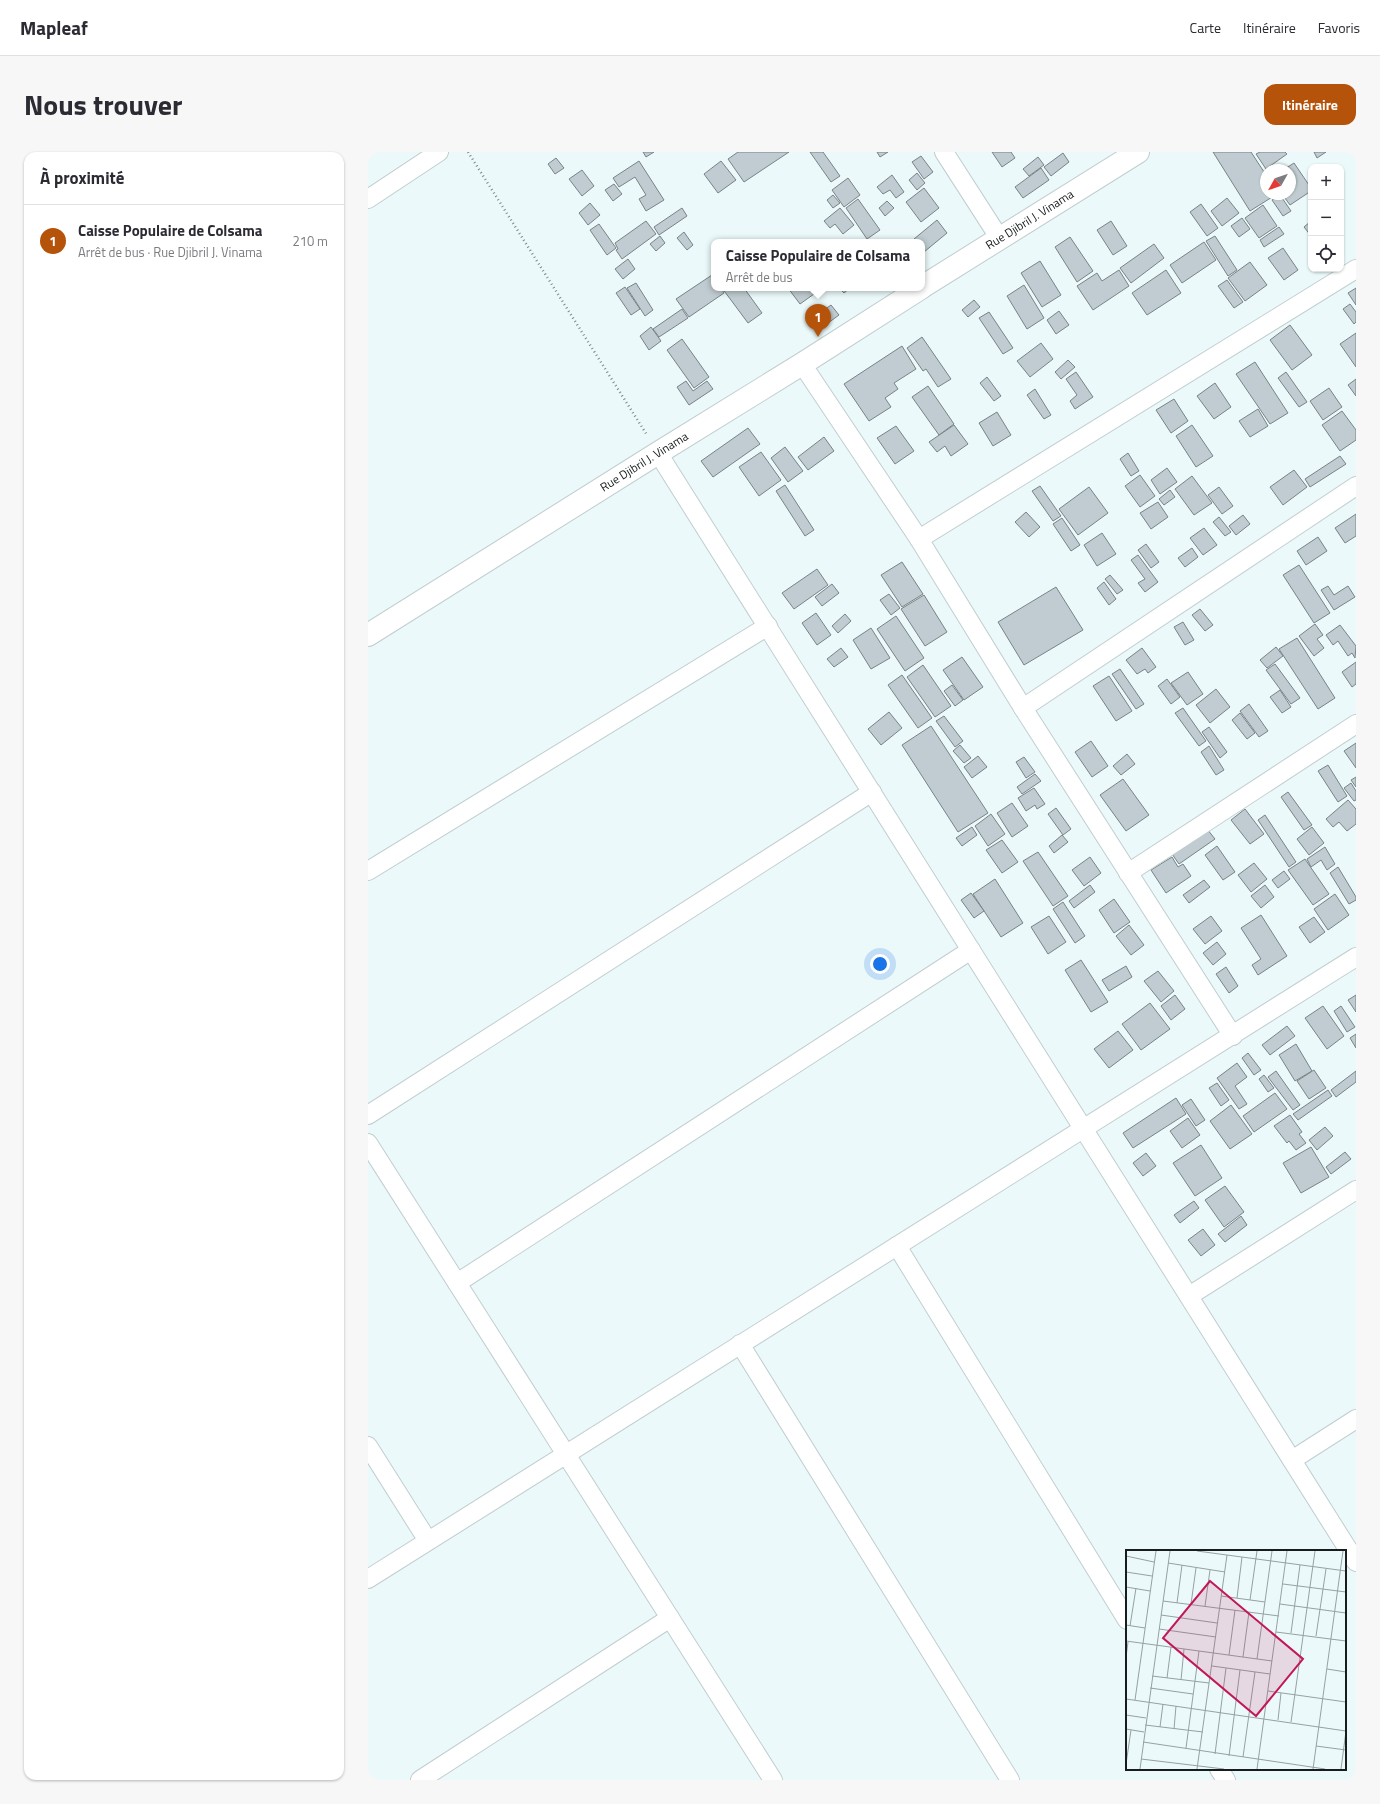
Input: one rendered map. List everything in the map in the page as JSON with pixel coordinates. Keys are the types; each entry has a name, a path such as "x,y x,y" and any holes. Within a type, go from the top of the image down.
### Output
{"street":[{"path":"368,199 438,152"},
{"path":"944,152 1000,239"},
{"name":"Rue Djibril J. Vinama","path":"925,286 1138,152"},
{"path":"919,539 1356,269"},
{"name":"Rue Djibril J. Vinama","path":"368,635 916,291"},
{"path":"802,364 919,539 1023,708 1232,1036"},
{"path":"658,453 1356,1562"},
{"path":"1023,708 1356,486"},
{"path":"368,871 768,626"},
{"path":"1128,873 1356,724"},
{"path":"368,1115 872,792"},
{"path":"457,1283 972,950"},
{"path":"368,1579 1356,957"},
{"path":"368,1143 774,1780"},
{"path":"1189,1296 1356,1190"},
{"path":"897,1246 1126,1618"},
{"path":"740,1344 1010,1780"},
{"path":"1292,1460 1356,1419"},
{"path":"368,1446 428,1541"},
{"path":"420,1780 670,1618"},
{"path":"1220,1770 1226,1780"}],"path":[{"path":"468,152 658,453"}],"building":[{"path":"643,152 654,152 646,157"},
{"path":"738,152 789,152 744,182 728,159"},
{"path":"810,152 823,152 840,176 831,182"},
{"path":"877,152 888,152 880,157"},
{"path":"992,152 1011,152 1015,158 1002,167"},
{"path":"1213,152 1251,152 1260,166 1260,200 1267,200 1250,211"},
{"path":"1260,152 1285,152 1287,154 1273,164 1263,164 1256,154"},
{"path":"1314,152 1326,152 1317,158"},
{"path":"1063,153 1069,162 1051,176 1044,167"},
{"path":"921,156 933,172 924,179 912,162"},
{"path":"1038,157 1044,165 1029,176 1023,169"},
{"path":"556,158 564,168 555,174 548,164"},
{"path":"639,161 664,200 646,211 639,199 646,195 635,177 619,187 613,178"},
{"path":"721,161 736,180 718,193 704,174"},
{"path":"1296,166 1308,184 1308,193 1290,205 1286,200 1296,200"},
{"path":"1041,168 1049,180 1023,198 1015,187"},
{"path":"582,170 594,186 582,196 569,179"},
{"path":"917,173 925,183 917,190 909,180"},
{"path":"892,175 904,192 896,198 890,190 883,194 877,187"},
{"path":"848,178 860,195 844,207 832,190"},
{"path":"614,184 622,194 613,201 605,190"},
{"path":"924,188 939,208 921,222 906,202"},
{"path":"833,195 840,203 833,208 827,200"},
{"path":"1227,198 1239,213 1222,226 1211,211"},
{"path":"858,199 880,230 867,239 846,208"},
{"path":"1272,200 1283,200 1291,211 1283,216"},
{"path":"887,201 894,208 885,216 879,208"},
{"path":"590,203 600,215 588,225 579,213"},
{"path":"1201,204 1218,228 1207,236 1190,212"},
{"path":"1263,205 1277,226 1259,238 1245,218"},
{"path":"682,208 687,216 659,235 654,227"},
{"path":"840,208 854,225 843,234 835,224 830,228 824,221"},
{"path":"1242,218 1250,229 1239,237 1231,226"},
{"path":"937,220 947,233 925,251 925,239 914,239"},
{"path":"646,221 656,234 622,259 616,250 618,249 615,243"},
{"path":"1111,221 1127,246 1113,255 1097,230"},
{"path":"599,224 616,248 607,255 590,230"},
{"path":"1308,224 1308,232 1304,227"},
{"path":"1279,227 1284,234 1264,247 1260,240"},
{"path":"684,232 693,245 687,250 677,238"},
{"path":"660,236 665,243 656,251 650,244"},
{"path":"1215,236 1237,270 1228,276 1206,241"},
{"path":"1070,237 1093,271 1077,282 1055,247"},
{"path":"1204,242 1216,260 1182,283 1170,265"},
{"path":"1154,244 1164,258 1131,283 1120,268"},
{"path":"1283,248 1298,270 1284,280 1268,258"},
{"path":"628,259 635,269 623,279 615,269"},
{"path":"1040,261 1061,295 1042,307 1021,273"},
{"path":"1250,262 1267,285 1245,301 1228,278"},
{"path":"1119,270 1129,286 1093,310 1077,286 1097,273 1102,281"},
{"path":"1166,270 1181,293 1147,315 1132,293"},
{"path":"711,276 711,291 723,291 724,293 689,317 676,299"},
{"path":"1227,280 1243,302 1234,308 1218,286"},
{"path":"636,283 653,310 645,316 627,288"},
{"path":"1024,285 1044,318 1027,329 1007,296"},
{"path":"625,287 640,309 631,315 616,293"},
{"path":"1356,288 1356,305 1348,293"},
{"path":"724,291 746,291 762,313 748,323"},
{"path":"790,291 812,291 814,294 800,304"},
{"path":"974,300 980,307 968,317 962,310"},
{"path":"1350,304 1356,312 1356,322 1354,324 1343,309"},
{"path":"831,305 839,315 828,323 820,313"},
{"path":"682,309 688,318 659,337 653,329"},
{"path":"1059,311 1069,325 1056,334 1047,320"},
{"path":"989,312 1013,348 1003,354 979,318"},
{"path":"1290,325 1312,355 1292,370 1270,340"},
{"path":"651,327 661,341 649,350 640,336"},
{"path":"1356,333 1356,367 1340,344"},
{"path":"922,337 951,379 938,387 926,369 923,371 907,348"},
{"path":"682,339 709,377 694,388 667,350"},
{"path":"1041,343 1053,359 1030,377 1017,361"},
{"path":"902,346 916,369 894,383 898,389 885,398 891,407 869,421 844,384"},
{"path":"1068,360 1075,367 1061,379 1055,372"},
{"path":"1255,362 1288,413 1270,424 1236,374"},
{"path":"1076,372 1093,397 1075,409 1070,401 1077,395 1066,379"},
{"path":"1286,372 1307,402 1299,407 1278,378"},
{"path":"987,377 1001,396 994,401 980,383"},
{"path":"1356,379 1356,396 1348,385"},
{"path":"686,381 693,391 707,381 713,389 689,405 677,387"},
{"path":"1215,383 1231,407 1214,419 1197,396"},
{"path":"928,386 954,424 939,435 912,397"},
{"path":"1329,388 1342,407 1323,420 1310,401"},
{"path":"1035,389 1051,415 1044,419 1027,395"},
{"path":"1174,399 1188,421 1171,433 1156,410"},
{"path":"1258,409 1268,426 1250,437 1239,421"},
{"path":"1342,411 1356,430 1356,440 1340,451 1322,425"},
{"path":"997,412 1011,435 993,446 979,423"},
{"path":"954,425 968,444 951,456 945,446 937,452 929,442"},
{"path":"1192,425 1213,456 1196,467 1176,436"},
{"path":"896,426 914,451 895,464 877,438"},
{"path":"748,428 760,444 713,477 701,461"},
{"path":"824,437 834,451 808,470 798,457"},
{"path":"785,447 803,471 788,482 771,458"},
{"path":"761,452 781,480 759,496 739,467"},
{"path":"1128,453 1139,471 1131,476 1120,459"},
{"path":"1340,456 1346,464 1310,487 1305,479"},
{"path":"1167,468 1177,482 1160,494 1151,480"},
{"path":"1294,470 1307,487 1283,505 1270,487"},
{"path":"1140,475 1155,496 1140,507 1125,486"},
{"path":"1192,476 1212,503 1194,515 1175,489"},
{"path":"785,485 814,530 805,536 776,491"},
{"path":"1040,486 1061,516 1053,521 1032,491"},
{"path":"1089,487 1108,513 1078,535 1059,509"},
{"path":"1219,487 1233,506 1222,514 1208,495"},
{"path":"1170,490 1175,497 1164,505 1159,499"},
{"path":"1158,502 1168,517 1151,529 1140,513"},
{"path":"1026,512 1040,527 1029,537 1015,522"},
{"path":"1356,514 1356,536 1345,543 1335,528"},
{"path":"1243,515 1250,524 1236,535 1229,526"},
{"path":"1219,517 1231,532 1225,536 1213,522"},
{"path":"1062,518 1080,545 1071,551 1053,524"},
{"path":"1204,528 1217,545 1203,555 1190,538"},
{"path":"1102,533 1116,554 1097,566 1084,545"},
{"path":"1318,537 1327,551 1306,565 1297,551"},
{"path":"1146,544 1159,562 1151,568 1138,550"},
{"path":"1192,548 1198,557 1185,567 1178,558"},
{"path":"1138,555 1158,582 1145,592 1138,583 1145,579 1131,560"},
{"path":"902,562 923,594 902,607 881,575"},
{"path":"1299,565 1330,613 1314,623 1283,575"},
{"path":"817,569 828,585 794,609 782,593"},
{"path":"1110,575 1123,590 1117,594 1105,579"},
{"path":"1104,582 1116,599 1109,605 1097,588"},
{"path":"832,584 839,593 822,606 815,597"},
{"path":"1328,586 1334,595 1348,586 1355,597 1334,610 1321,590"},
{"path":"1056,587 1083,630 1024,665 998,622"},
{"path":"889,594 900,608 891,615 880,600"},
{"path":"924,595 947,632 925,646 901,609"},
{"path":"1200,609 1213,625 1205,631 1192,615"},
{"path":"816,613 831,635 817,645 802,623"},
{"path":"845,614 851,621 838,633 832,626"},
{"path":"896,616 924,658 905,671 877,629"},
{"path":"1183,622 1194,640 1185,645 1174,627"},
{"path":"1315,624 1323,635 1317,639 1324,648 1314,656 1299,636"},
{"path":"1340,625 1356,646 1355,658 1352,653 1348,656 1338,641 1333,645 1326,635"},
{"path":"871,628 890,658 871,669 853,640"},
{"path":"1297,638 1335,698 1318,709 1279,649"},
{"path":"1276,647 1283,656 1267,668 1260,660"},
{"path":"841,648 848,657 834,667 827,659"},
{"path":"1142,648 1156,667 1148,673 1145,669 1137,674 1126,660"},
{"path":"962,657 983,687 964,700 943,670"},
{"path":"1356,662 1356,684 1352,687 1342,672"},
{"path":"1275,664 1300,698 1291,704 1266,670"},
{"path":"923,665 951,706 935,717 907,677"},
{"path":"1120,669 1144,704 1136,709 1112,674"},
{"path":"1188,672 1203,694 1187,705 1171,683"},
{"path":"902,675 932,718 918,728 888,685"},
{"path":"1109,676 1132,711 1116,721 1093,686"},
{"path":"1167,679 1180,697 1171,704 1158,686"},
{"path":"952,685 963,700 955,706 944,691"},
{"path":"1216,689 1230,707 1210,723 1196,705"},
{"path":"1280,690 1291,707 1282,713 1270,697"},
{"path":"1249,704 1268,731 1259,737 1240,711"},
{"path":"1183,708 1206,741 1199,746 1175,713"},
{"path":"889,712 902,728 881,745 868,729"},
{"path":"1240,713 1255,733 1247,739 1232,720"},
{"path":"944,716 963,741 955,747 936,721"},
{"path":"931,726 988,813 958,832 902,745"},
{"path":"1209,727 1227,752 1220,758 1202,732"},
{"path":"1091,741 1108,766 1092,777 1075,752"},
{"path":"1356,743 1356,768 1344,751"},
{"path":"960,745 971,758 964,763 953,751"},
{"path":"1209,746 1224,770 1216,775 1201,752"},
{"path":"1127,754 1135,764 1121,775 1113,766"},
{"path":"978,756 987,767 972,778 964,767"},
{"path":"1024,757 1035,772 1026,778 1016,762"},
{"path":"1328,765 1347,796 1338,802 1318,771"},
{"path":"1035,774 1041,781 1022,794 1017,787"},
{"path":"1356,777 1356,787 1351,780"},
{"path":"1123,779 1149,815 1126,831 1100,795"},
{"path":"1351,783 1356,791 1356,800 1354,801 1344,788"},
{"path":"1034,788 1045,804 1037,809 1035,805 1026,811 1018,798"},
{"path":"1288,792 1312,825 1304,830 1281,797"},
{"path":"1348,800 1356,809 1356,824 1347,831 1339,822 1333,827 1326,819"},
{"path":"1012,803 1028,826 1012,837 997,813"},
{"path":"1056,808 1071,829 1063,835 1048,814"},
{"path":"1245,809 1264,834 1250,844 1231,820"},
{"path":"991,814 1005,834 988,846 975,826"},
{"path":"1265,815 1296,862 1289,867 1258,820"},
{"path":"972,827 977,835 962,846 956,838"},
{"path":"1312,827 1324,843 1309,855 1297,839"},
{"path":"1207,829 1215,839 1179,864 1172,854"},
{"path":"1062,835 1068,842 1054,853 1049,846"},
{"path":"1002,840 1018,862 1002,873 986,850"},
{"path":"1217,846 1235,872 1223,880 1205,855"},
{"path":"1325,847 1335,864 1327,870 1321,860 1311,867 1307,859"},
{"path":"1038,852 1068,896 1053,906 1023,861"},
{"path":"1090,857 1101,873 1084,886 1072,870"},
{"path":"1172,857 1178,867 1183,864 1191,876 1166,893 1151,870"},
{"path":"1305,859 1329,894 1313,905 1288,870"},
{"path":"1254,863 1267,879 1251,892 1238,875"},
{"path":"1338,867 1356,897 1356,900 1349,904 1330,873"},
{"path":"1284,871 1290,879 1278,888 1272,880"},
{"path":"995,879 1023,923 1001,937 973,894"},
{"path":"1204,880 1210,887 1189,903 1183,895"},
{"path":"1090,885 1095,892 1074,908 1069,901"},
{"path":"1265,885 1274,897 1261,908 1251,896"},
{"path":"971,893 984,911 974,918 961,900"},
{"path":"1335,894 1349,915 1328,930 1314,909"},
{"path":"1114,899 1130,922 1114,933 1099,910"},
{"path":"1063,902 1085,936 1075,943 1053,909"},
{"path":"1261,915 1287,956 1258,975 1252,965 1261,959 1241,928"},
{"path":"1049,916 1066,942 1048,954 1031,927"},
{"path":"1211,916 1222,931 1205,944 1193,929"},
{"path":"1314,917 1325,932 1310,943 1299,927"},
{"path":"1129,925 1144,945 1131,955 1116,936"},
{"path":"1217,942 1226,954 1213,965 1203,953"},
{"path":"1081,960 1108,1002 1091,1012 1065,970"},
{"path":"1126,966 1132,977 1109,991 1102,980"},
{"path":"1226,967 1238,986 1229,993 1216,974"},
{"path":"1158,971 1174,991 1161,1002 1144,981"},
{"path":"1175,995 1185,1009 1171,1020 1161,1006"},
{"path":"1356,995 1356,1012 1348,1000"},
{"path":"1150,1003 1170,1029 1141,1050 1122,1024"},
{"path":"1323,1006 1344,1036 1327,1049 1305,1018"},
{"path":"1341,1006 1355,1027 1347,1032 1334,1011"},
{"path":"1287,1026 1295,1036 1270,1055 1262,1045"},
{"path":"1118,1031 1133,1050 1109,1068 1094,1049"},
{"path":"1356,1034 1356,1048 1350,1038"},
{"path":"1296,1044 1312,1071 1295,1081 1279,1055"},
{"path":"1248,1053 1261,1070 1254,1075 1242,1058"},
{"path":"1237,1063 1247,1077 1235,1086 1247,1104 1239,1109 1217,1078"},
{"path":"1314,1070 1326,1088 1309,1099 1297,1081"},
{"path":"1276,1071 1300,1105 1293,1110 1268,1077"},
{"path":"1356,1071 1356,1082 1336,1097 1331,1090"},
{"path":"1264,1075 1274,1088 1268,1092 1259,1079"},
{"path":"1217,1083 1229,1100 1221,1106 1209,1088"},
{"path":"1328,1090 1332,1096 1298,1120 1293,1114"},
{"path":"1275,1093 1287,1109 1254,1132 1243,1116"},
{"path":"1176,1098 1186,1114 1133,1148 1123,1133"},
{"path":"1191,1099 1205,1120 1196,1126 1182,1105"},
{"path":"1231,1105 1252,1134 1230,1149 1210,1121"},
{"path":"1290,1115 1302,1132 1299,1134 1306,1143 1296,1150 1289,1141 1287,1143 1274,1126"},
{"path":"1188,1118 1200,1135 1182,1148 1170,1131"},
{"path":"1325,1127 1333,1136 1317,1150 1309,1140"},
{"path":"1201,1145 1222,1178 1195,1196 1173,1163"},
{"path":"1311,1147 1329,1177 1301,1193 1283,1163"},
{"path":"1345,1152 1351,1159 1331,1174 1326,1167"},
{"path":"1146,1153 1156,1166 1143,1176 1133,1163"},
{"path":"1225,1186 1244,1212 1224,1227 1205,1200"},
{"path":"1194,1201 1199,1208 1180,1223 1174,1215"},
{"path":"1241,1216 1247,1225 1225,1242 1218,1234"},
{"path":"1203,1229 1215,1245 1201,1256 1188,1240"}],"place":[{"name":"Caisse Populaire de Colsama","path":"818,337"}]}
